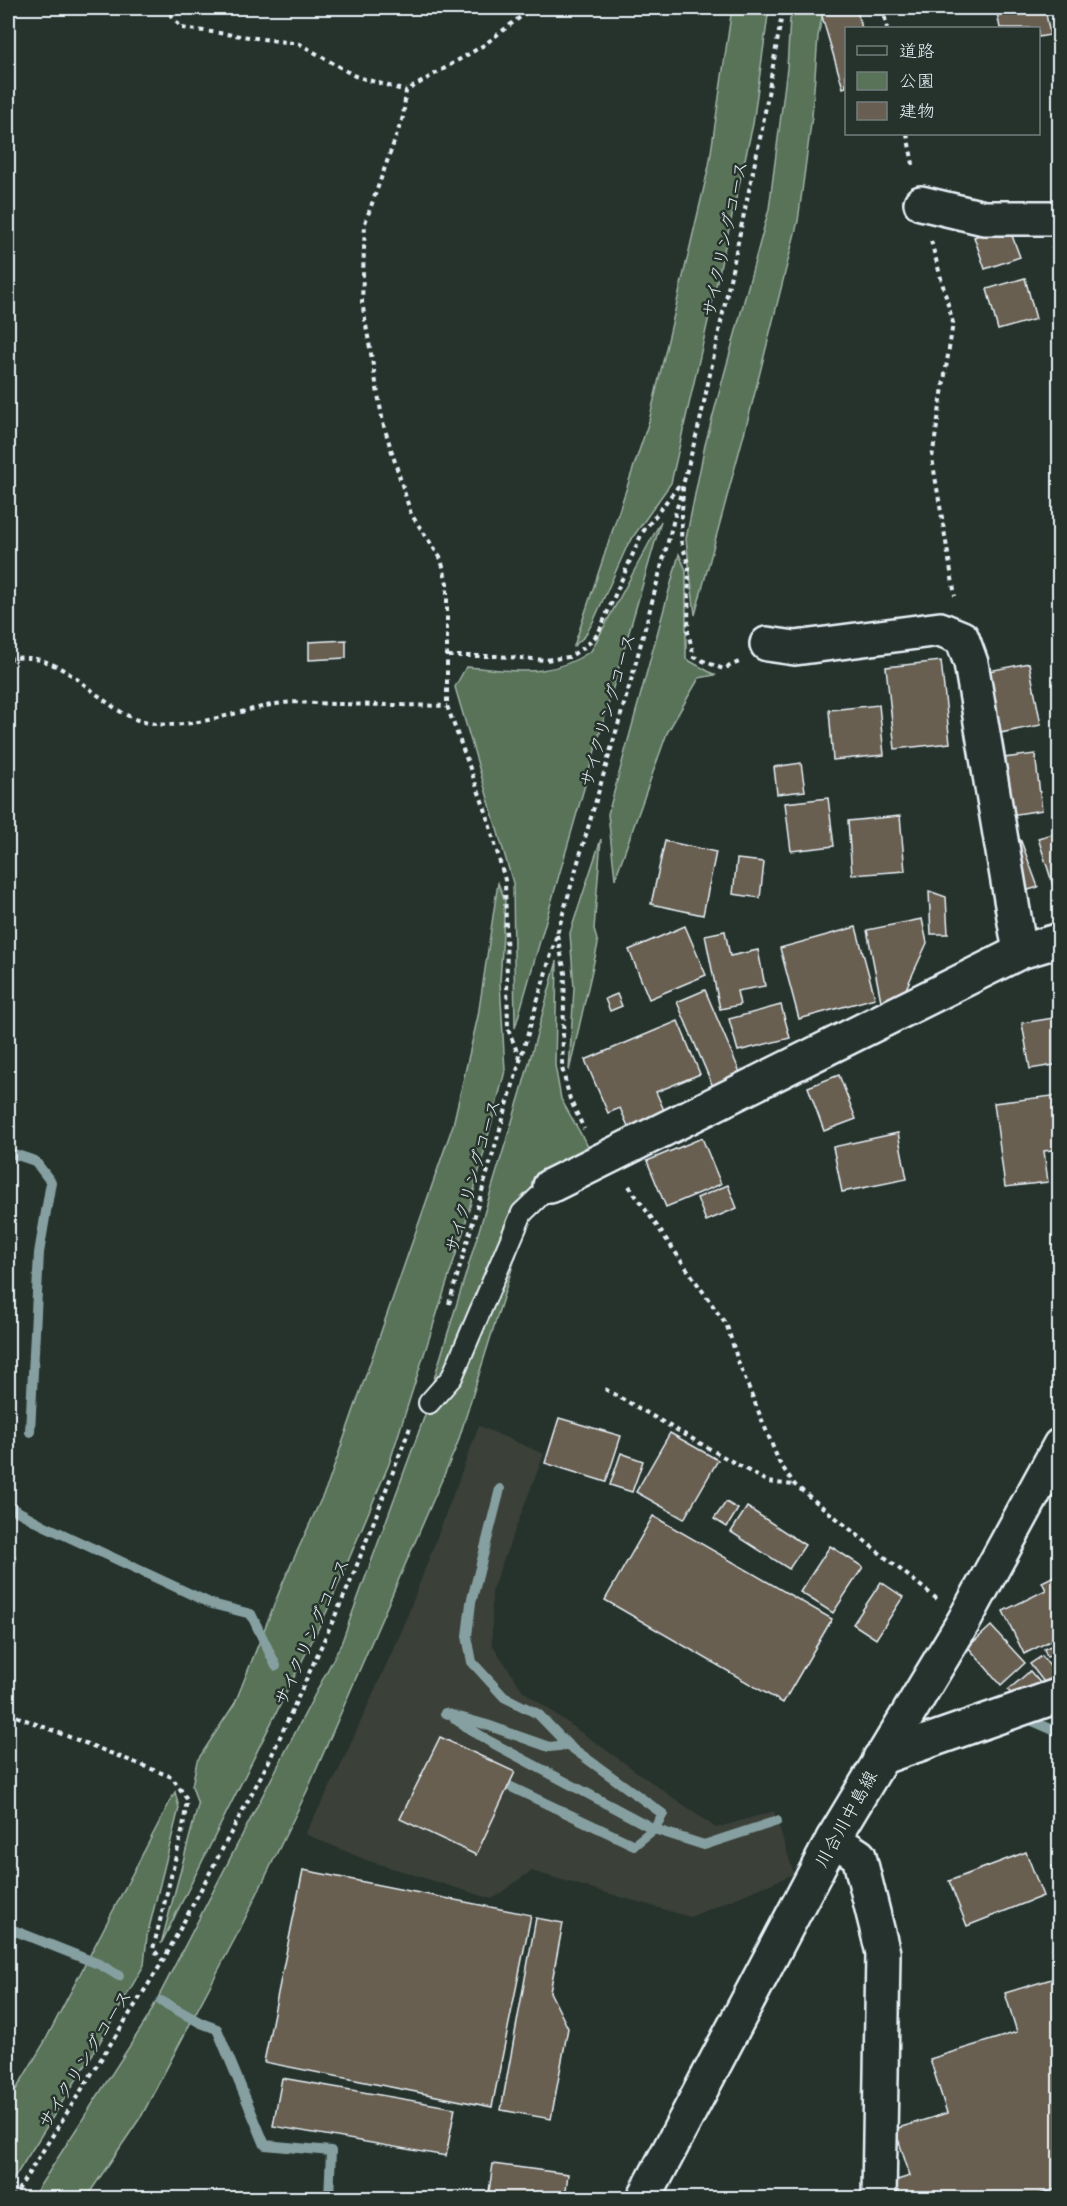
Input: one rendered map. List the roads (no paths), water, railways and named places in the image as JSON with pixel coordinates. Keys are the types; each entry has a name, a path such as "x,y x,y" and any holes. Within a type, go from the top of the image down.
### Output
{"street":[{"path":"921,203 984,218 1059,218"},
{"path":"767,644 795,648 940,630 962,638 971,663 1020,952"},
{"path":"550,1186 1020,952 1059,940"},
{"name":"川合川中島線","path":"644,2199 834,1839 880,1758 964,1621 1059,1445"},
{"path":"880,1758 1059,1695"},
{"path":"834,1839 859,1856 884,1953 879,2199"}],"lane":[{"path":"422,1409 453,1377 522,1213 550,1186"}],"waterway":[{"path":"8,1152 35,1161 51,1182 39,1253 30,1432"},
{"path":"445,1713 549,1747 568,1745 538,1714 504,1697 472,1662 467,1636 471,1603 500,1489"},
{"path":"8,1506 43,1525 212,1604 251,1614 276,1666"},
{"path":"8,1576 12,1559"},
{"path":"1021,1716 1060,1733"},
{"path":"455,1719 487,1740 654,1829 704,1845 777,1821"},
{"path":"509,1786 634,1845 654,1829 663,1814 568,1745"},
{"path":"8,1928 101,1965 119,1976"},
{"path":"161,2001 217,2029 265,2145 331,2151 329,2198"}]}
